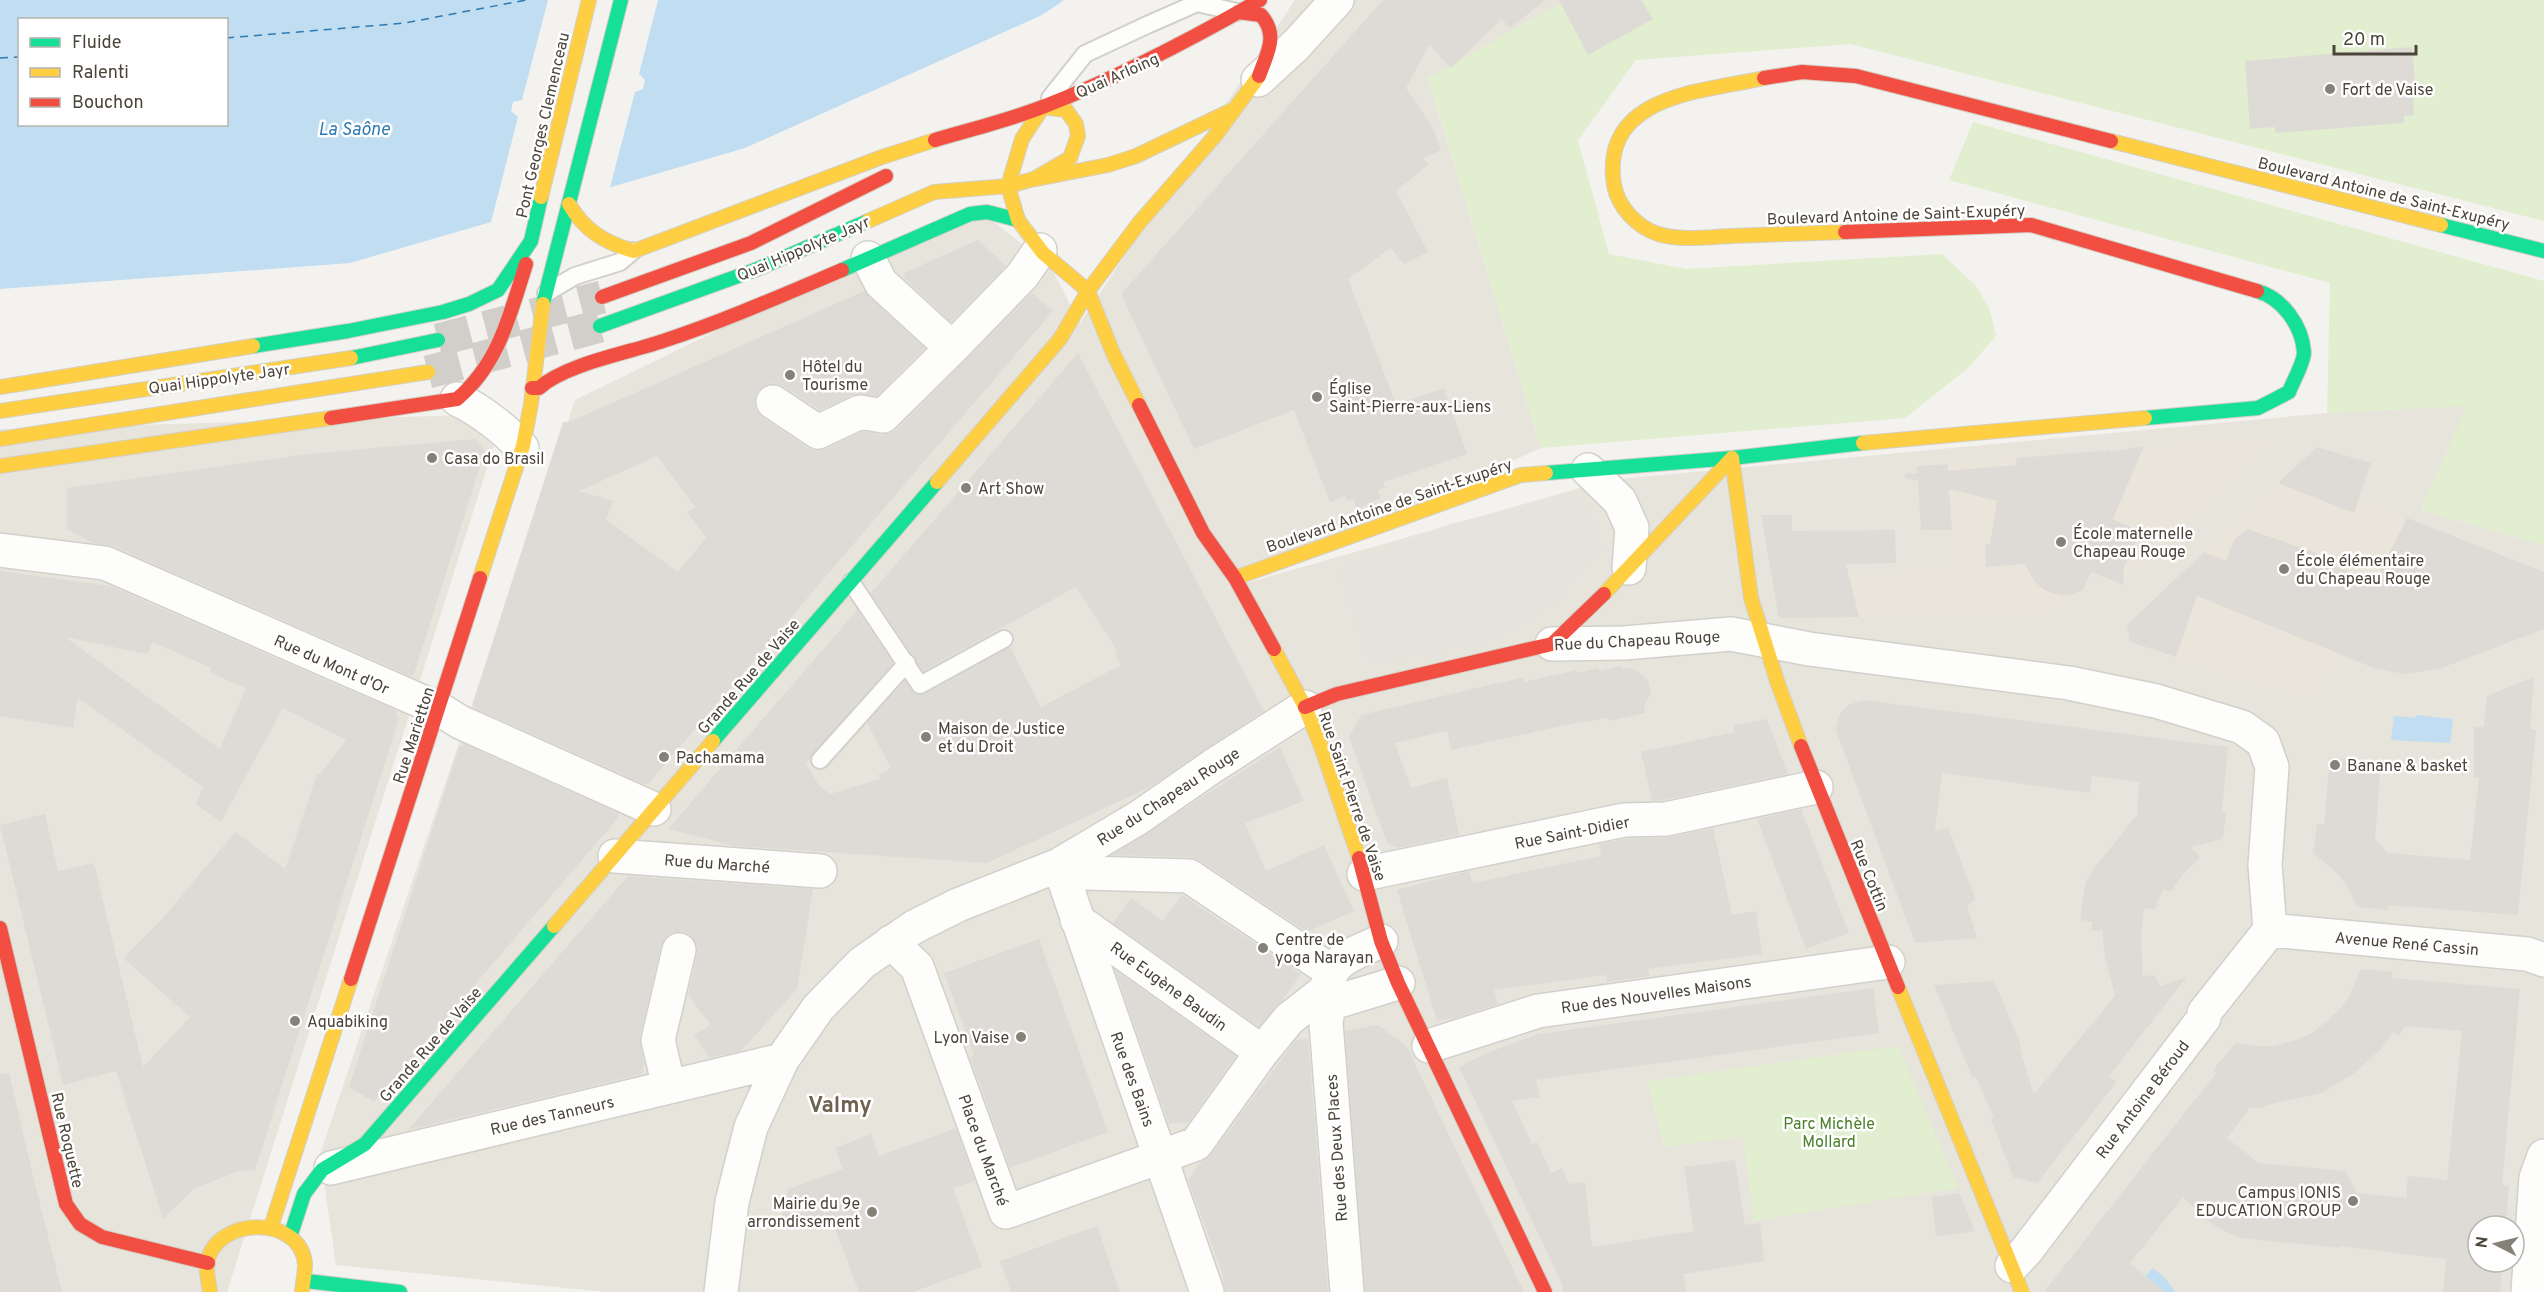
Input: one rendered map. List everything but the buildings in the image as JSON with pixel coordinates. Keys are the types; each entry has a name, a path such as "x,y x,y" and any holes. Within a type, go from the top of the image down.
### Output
{"street":[{"name":"Pont Georges Clemenceau","path":"457,399 477,383 511,313 589,0"},
{"path":"621,0 568,204 576,218 595,236 609,244 634,251 882,157 990,124"},
{"name":"Quai Arloing","path":"990,124 1043,107 1123,74 1180,46 1260,0"},
{"path":"1034,179 1070,158 1078,136 1076,124 1066,110 1043,107 1022,138 1008,186 1018,220 1040,250 1088,291 1139,223 1258,80 1296,45 1337,0"},
{"path":"1238,12 1261,15 1269,24 1272,37 1258,80"},
{"name":"Boulevard Antoine de Saint-Exupéry","path":"1235,578 1521,475 1732,458 1876,441 2258,408 2289,392 2304,353 2293,316 2264,293 2031,225 1683,238 1655,233 1632,218 1618,201 1611,180 1612,159 1619,139 1632,122 1650,108 1687,93 1800,72 1856,76 2544,251"},
{"path":"1034,179 1089,169 1136,156 1237,107"},
{"path":"917,160 990,124"},
{"name":"Quai Hippolyte Jayr","path":"602,297 751,243 896,170"},
{"name":"Quai Hippolyte Jayr","path":"600,326 755,270 934,192 1008,186 1034,179"},
{"name":"Rue Marietton","path":"271,1227 522,448 544,294 568,204"},
{"path":"532,388 539,388 548,380 586,365 663,341 751,309 970,214 987,212 1018,220"},
{"path":"773,402 818,432 860,411 883,416 1022,276 1040,250"},
{"path":"0,387 348,331 443,312 498,290 527,251"},
{"path":"868,258 881,283 952,348"},
{"name":"Rue Saint Pierre de Vaise","path":"1088,291 1113,353 1198,524 1217,555 1235,578 1305,707 1322,749 1364,874 1382,940 1398,983 1545,1292"},
{"name":"Grande Rue de Vaise","path":"290,1238 304,1194 322,1170 365,1144 1060,339 1088,291"},
{"name":"Quai Hippolyte Jayr","path":"0,411 336,361 438,340"},
{"name":"Quai Hippolyte Jayr","path":"0,439 428,372"},
{"path":"0,466 457,399 506,432 522,448"},
{"path":"1552,644 1583,616 1732,458"},
{"name":"Rue Cottin","path":"1732,458 1751,598 1765,642 1816,787 2017,1279"},
{"path":"1588,470 1620,501 1632,528 1629,568"},
{"name":"Rue du Mont d'Or","path":"0,550 105,563 439,709 460,722 654,809"},
{"name":"Rue du Chapeau Rouge","path":"891,942 914,927 958,905 1059,865 1138,818 1305,707 1337,694 1552,644 1624,643 1731,634 1765,642 2069,683 2156,701 2242,727 2253,733 2264,742 2272,767 2265,865 2270,930"},
{"name":"Rue Saint-Didier","path":"1364,874 1624,820 1666,819 1816,787"},
{"name":"Rue du Marché","path":"615,855 819,871"},
{"path":"1059,865 1086,873 1189,876 1329,988 1398,983"},
{"name":"Rue des Bains","path":"1059,865 1207,1292"},
{"name":"Rue Eugène Baudin","path":"1077,920 1262,1052"},
{"name":"Rue Roquette","path":"0,928 66,1204 80,1224 102,1237 208,1263"},
{"name":"Avenue René Cassin","path":"2270,930 2527,954 2544,960"},
{"name":"Rue Antoine Béroud","path":"2017,1279 2026,1251 2204,1018 2204,1013 2270,930"},
{"path":"1161,1156 1196,1144 1262,1052 1289,1019 1329,988 1345,958 1382,940"},
{"path":"721,1292 732,1202 751,1126 782,1060 818,1008 862,963 891,942"},
{"name":"Place du Marché","path":"891,942 917,967 1006,1212 1161,1156"},
{"path":"669,1087 658,1040 679,950"},
{"name":"Rue des Nouvelles Maisons","path":"1429,1047 1538,1011 1888,962"},
{"name":"Rue des Deux Places","path":"1329,988 1326,1023 1347,1292"},
{"name":"Rue des Tanneurs","path":"322,1170 782,1060"},
{"path":"2528,1292 2536,1178 2544,1156"},
{"path":"210,1292 207,1276 208,1263 221,1240 232,1231 251,1226 271,1227 290,1238 299,1250 305,1265 304,1286 400,1292"}],"lane":[{"path":"1043,107 1085,54 1197,3 1238,12"},
{"path":"527,251 544,294 575,276 620,262 634,251"},
{"path":"851,582 920,685 1004,639"},
{"path":"820,760 907,663"}],"shaded area":[{"path":"1295,0 1567,0 1428,79 1541,448 1222,590 1608,480 2327,413 2468,405 2421,510 2544,545 2544,1292 606,1292 336,1265 320,1154 575,400 973,206 1050,266 1080,323"},
{"path":"504,414 227,1292 0,1292 0,429"},
{"name":"École maternelle Chapeau Rouge","path":"2292,434 2257,453 2198,514 2132,576 2120,584 2091,572 2083,590 2070,595 2069,610 2031,616 1859,617 1849,573 1955,570 1948,464"},
{"name":"École élémentaire du Chapeau Rouge","path":"2292,470 2295,475 2408,519 2318,694 2273,692 2130,642 2127,625"},
{"path":"1583,498 1602,550 1549,606 1489,641 1369,663 1339,569 1453,523 1518,508"}],"green space":[{"path":"1567,0 2544,0 2544,221 1850,44 1636,60 1578,140 1609,254 1686,269 1942,254 1975,285 1989,307 1996,336 1968,368 1905,418 1541,448 1428,78"},
{"path":"1973,122 2544,281 2544,545 2421,510 2467,406 2327,413 2330,283 1949,180"},
{"name":"Parc Michèle Mollard","path":"1898,1046 1958,1188 1754,1221 1743,1136 1664,1147 1648,1081"}],"water":[{"name":"La Saône","path":"0,0 1064,0 1042,15 745,148 350,263 0,289"},
{"path":"2417,715 2453,719 2450,743 2391,740 2394,716 2415,718"},
{"path":"2153,1268 2165,1278 2175,1292 2157,1292 2145,1276"}],"pier":[{"path":"548,0 658,0 639,74 645,80 643,89 635,92 609,191 490,226 518,117 511,111 513,102 522,100"}],"ferry route":[{"path":"228,38 405,23 526,0"},
{"path":"0,58 18,57"}],"tunnel":[{"path":"438,340 602,297"},
{"path":"428,372 600,326"}],"traffic: fast":[{"path":"543,304 621,0"},
{"path":"253,346 348,331 443,312 469,304 498,290 531,241 541,197"},
{"path":"842,270 970,214 987,212 1018,220"},
{"path":"600,326 755,270 868,221"},
{"path":"2441,225 2544,251"},
{"path":"2145,418 2258,408 2289,392 2304,356 2299,332 2282,306 2257,291"},
{"path":"351,358 438,340"},
{"path":"1546,473 1732,458 1863,443"},
{"path":"713,741 937,482"},
{"path":"290,1237 304,1194 322,1170 365,1144 554,926"},
{"path":"306,1281 400,1292"}],"traffic: slow":[{"path":"541,197 589,0"},
{"path":"937,482 1060,339 1088,291 1139,223 1215,136 1259,76"},
{"path":"1764,78 1686,94 1661,103 1639,115 1623,132 1614,155 1614,185 1620,201 1630,215 1650,231 1676,237 1845,232"},
{"path":"1043,107 1022,139 1008,186 1018,220 1043,253 1088,291 1113,353 1139,405"},
{"path":"868,221 934,192 1008,186 1034,179 1070,158 1078,136 1076,124 1066,110 1043,107"},
{"path":"1036,179 1108,165 1136,156 1230,111"},
{"path":"569,204 581,221 596,234 634,251 882,157 935,140"},
{"path":"2111,141 2441,225"},
{"path":"480,578 523,446 531,404 543,304"},
{"path":"0,387 253,346"},
{"path":"0,411 351,358"},
{"path":"0,439 428,372"},
{"path":"0,466 331,418"},
{"path":"1863,443 2145,418"},
{"path":"1732,458 1751,598 1778,684 1801,746"},
{"path":"1604,594 1732,458"},
{"path":"1235,578 1521,475 1546,473"},
{"path":"1274,649 1305,707 1322,749 1359,858"},
{"path":"554,926 713,741"},
{"path":"271,1227 351,979"},
{"path":"1898,987 2022,1292"},
{"path":"210,1292 207,1264 213,1248 225,1237 240,1230 257,1227 274,1229 289,1236 300,1248 305,1264 302,1292"}],"traffic: jam":[{"path":"935,140 1018,116 1073,95 1154,57 1260,0"},
{"path":"1238,12 1261,15 1269,30 1270,45 1259,76"},
{"path":"1764,78 1802,72 1856,76 2111,141"},
{"path":"602,297 751,243 886,176"},
{"path":"1845,232 2031,225 2257,291"},
{"path":"331,418 457,399 471,385 493,354 508,319 526,264"},
{"path":"532,388 539,388 565,372 581,366 708,325 842,270"},
{"path":"1139,405 1203,533 1235,578 1274,649"},
{"path":"351,979 480,578"},
{"path":"1305,707 1337,694 1552,644 1604,594"},
{"path":"1801,746 1898,987"},
{"path":"1359,858 1381,941 1398,983 1545,1292"},
{"path":"0,928 66,1204 80,1224 102,1237 208,1263"}],"place":[{"name":"Fort de Vaise","path":"2330,89"},
{"name":"Hôtel du Tourisme","path":"790,375"},
{"name":"Église Saint-Pierre-aux-Liens","path":"1317,397"},
{"name":"Casa do Brasil","path":"432,458"},
{"name":"Art Show","path":"966,488"},
{"name":"École maternelle Chapeau Rouge","path":"2061,542"},
{"name":"École élémentaire du Chapeau Rouge","path":"2284,569"},
{"name":"Maison de Justice et du Droit","path":"926,737"},
{"name":"Pachamama","path":"664,757"},
{"name":"Banane & basket","path":"2335,765"},
{"name":"Centre de yoga Narayan","path":"1263,948"},
{"name":"Aquabiking","path":"295,1021"},
{"name":"Lyon Vaise","path":"1021,1037"},
{"name":"Campus IONIS EDUCATION GROUP","path":"2353,1201"},
{"name":"Mairie du 9e arrondissement","path":"872,1212"}],"district":[{"name":"Valmy","path":"840,1104"}]}
